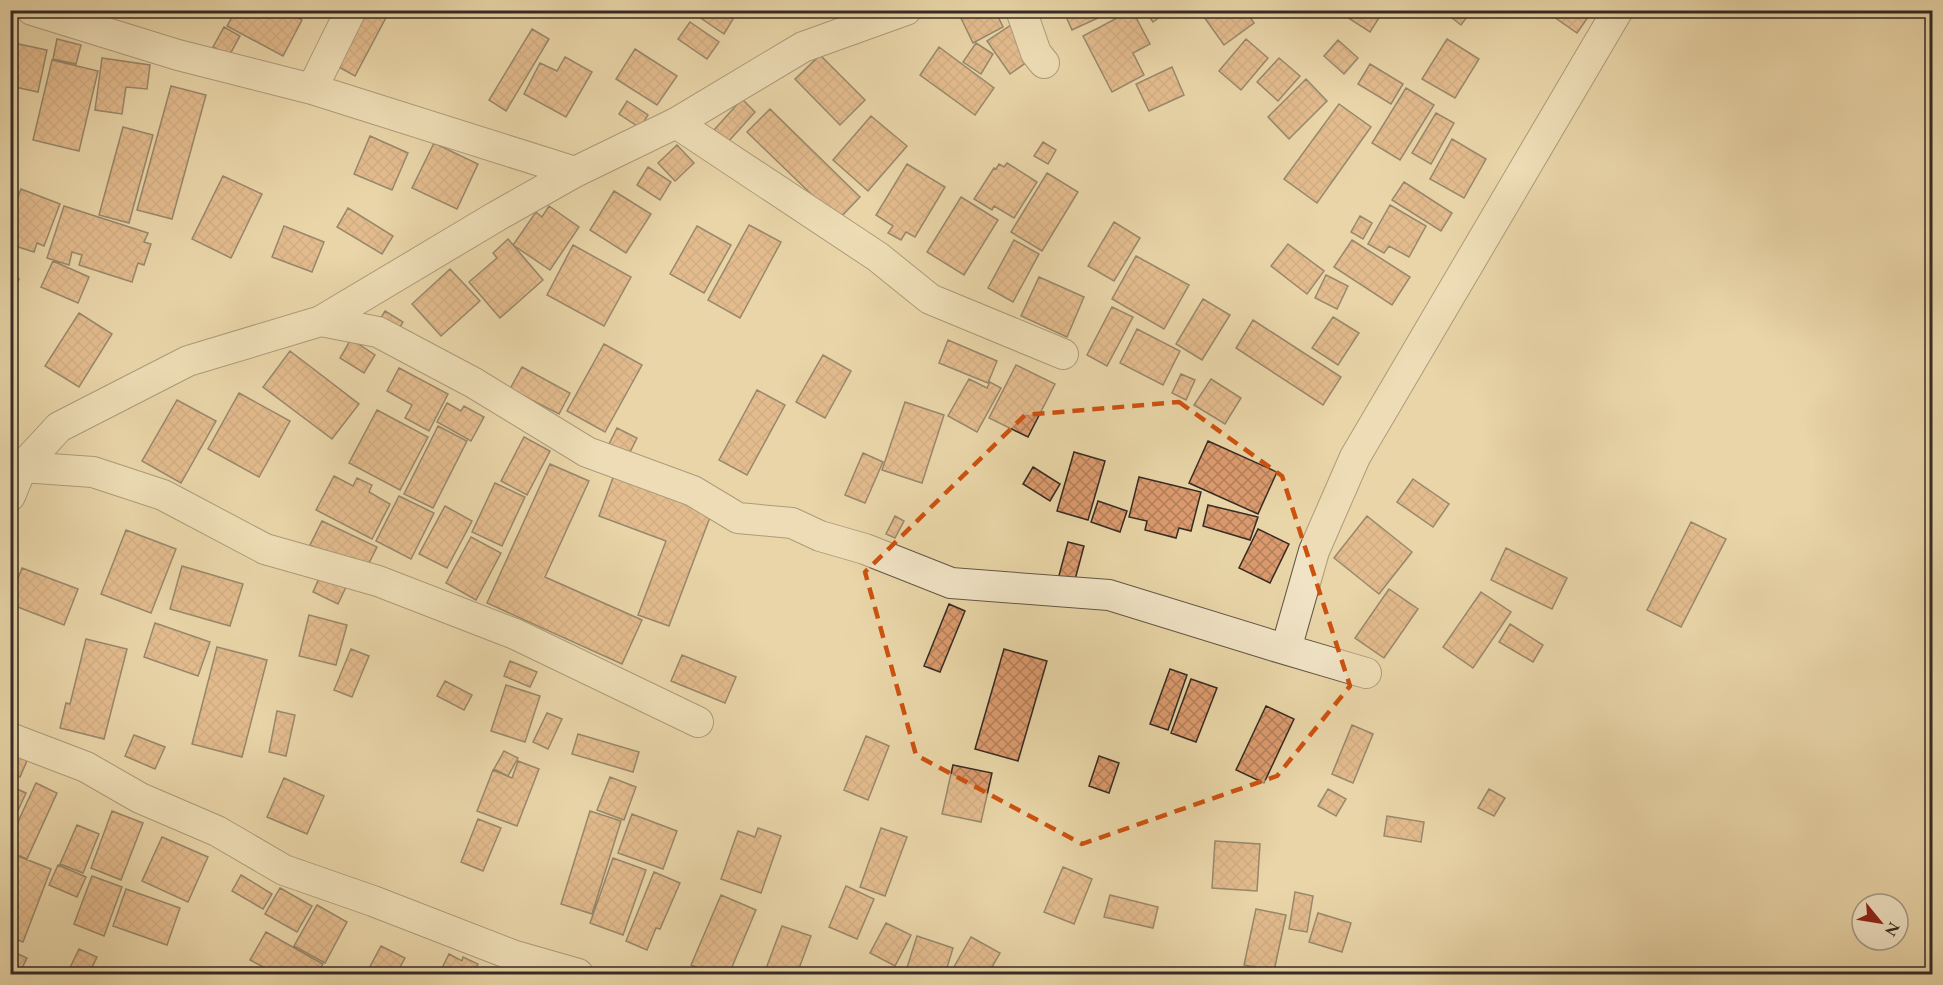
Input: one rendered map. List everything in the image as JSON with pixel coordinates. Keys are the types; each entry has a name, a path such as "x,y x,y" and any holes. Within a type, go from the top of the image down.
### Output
{"street":[{"path":"32,10 178,55 312,88 575,172"},
{"path":"312,88 351,10"},
{"path":"10,496 16,463 59,427 188,361 321,321 497,216 575,172 676,123 803,48 906,10"},
{"path":"1021,10 1036,52 1044,63"},
{"path":"1286,650 1314,551 1355,458 1618,10"},
{"path":"676,123 878,257 930,299 1063,354"},
{"path":"321,321 378,332 474,383 586,452 693,490 738,518 792,523 820,536 865,549 951,583 1109,595 1366,673"},
{"path":"16,463 93,472 163,495 265,549 378,581 515,633 698,722"},
{"path":"10,738 86,767 140,798 217,831 284,870 373,901 515,956 578,975"}],"highlighted area":[{"path":"1179,402 1282,476 1350,686 1277,776 1082,844 916,755 865,572 1025,415"}],"building":[{"path":"236,10 284,10 302,20 283,56 227,26"},
{"path":"364,10 390,10 355,76 335,65"},
{"path":"689,10 720,10 733,19 724,34"},
{"path":"960,10 995,10 1003,27 973,43 958,12"},
{"path":"1063,10 1100,10 1102,16 1072,30"},
{"path":"1132,10 1150,44 1133,53 1144,75 1112,92 1083,36"},
{"path":"1144,10 1169,10 1153,22"},
{"path":"1199,10 1245,10 1254,23 1224,45"},
{"path":"1336,10 1384,10 1370,32"},
{"path":"1442,10 1472,10 1461,25"},
{"path":"1544,10 1593,10 1577,33"},
{"path":"690,22 719,42 707,59 678,39"},
{"path":"1014,23 1037,55 1010,74 987,41"},
{"path":"224,27 240,36 229,56 213,47"},
{"path":"532,29 549,39 506,111 489,100"},
{"path":"57,39 81,45 76,64 53,59"},
{"path":"1246,39 1268,58 1241,90 1219,71"},
{"path":"1447,39 1479,59 1455,98 1422,79"},
{"path":"1338,40 1358,58 1344,74 1324,56"},
{"path":"14,43 47,50 38,92 10,86 10,56"},
{"path":"976,43 993,54 981,74 963,62"},
{"path":"939,47 994,88 975,115 920,75"},
{"path":"635,49 677,76 657,105 616,79"},
{"path":"820,55 865,100 840,125 795,79"},
{"path":"565,57 592,72 566,117 524,94 540,63 557,71"},
{"path":"102,58 150,65 147,89 126,87 122,114 95,110"},
{"path":"1279,58 1300,76 1278,101 1257,82"},
{"path":"52,60 98,71 79,151 33,140"},
{"path":"1370,64 1403,84 1391,104 1358,84"},
{"path":"1172,67 1184,95 1149,111 1136,84"},
{"path":"1306,79 1327,101 1289,139 1268,117"},
{"path":"171,86 206,95 172,219 137,210"},
{"path":"1406,88 1434,105 1400,160 1372,143"},
{"path":"742,99 755,112 728,142 714,130"},
{"path":"627,101 648,115 640,128 619,114"},
{"path":"1339,104 1371,127 1317,203 1284,179"},
{"path":"770,109 860,197 838,220 747,132"},
{"path":"1436,113 1454,123 1431,164 1412,153"},
{"path":"871,116 907,146 868,191 833,160"},
{"path":"123,127 153,135 129,223 99,215"},
{"path":"370,136 408,153 392,190 354,174"},
{"path":"1452,139 1486,159 1464,198 1430,179"},
{"path":"1043,142 1056,150 1048,164 1034,156"},
{"path":"434,143 478,164 457,209 412,188"},
{"path":"677,145 694,163 675,181 658,163"},
{"path":"1007,163 1037,182 1014,218 994,206 992,210 974,199 994,168 996,169 999,164 1004,167"},
{"path":"907,164 945,187 915,237 906,232 901,240 888,233 893,226 876,215"},
{"path":"648,167 671,182 660,200 637,185"},
{"path":"1047,173 1078,192 1042,251 1011,232"},
{"path":"223,176 262,194 231,258 192,239"},
{"path":"1404,182 1452,213 1441,231 1392,200"},
{"path":"21,189 60,204 44,246 37,243 34,252 15,246 18,236 10,233 10,216"},
{"path":"614,191 651,214 626,253 590,230"},
{"path":"961,197 998,220 964,275 927,252"},
{"path":"1390,205 1426,226 1409,257 1389,246 1384,253 1368,244"},
{"path":"64,206 148,233 144,242 151,244 144,265 138,263 132,282 79,265 82,255 72,252 69,265 47,258"},
{"path":"549,206 579,227 550,270 513,245 536,212 542,217"},
{"path":"348,208 393,236 382,254 337,227"},
{"path":"1360,216 1372,223 1363,239 1351,232"},
{"path":"1114,222 1140,238 1114,281 1088,266"},
{"path":"749,225 781,242 740,318 708,300"},
{"path":"284,226 324,242 312,272 272,257"},
{"path":"697,226 731,245 704,293 670,274"},
{"path":"508,239 543,280 500,318 469,282 497,258 493,253"},
{"path":"1014,240 1039,254 1013,302 988,288"},
{"path":"1352,240 1410,277 1392,305 1334,267"},
{"path":"1288,244 1324,271 1307,294 1271,266"},
{"path":"573,245 631,277 604,326 547,295"},
{"path":"1136,256 1189,285 1164,329 1112,299"},
{"path":"53,261 89,277 78,303 41,287"},
{"path":"450,269 480,301 441,336 412,304"},
{"path":"10,275 19,279 10,297"},
{"path":"1326,275 1348,286 1337,309 1315,298"},
{"path":"1039,277 1084,297 1067,337 1021,316"},
{"path":"1203,299 1230,315 1202,360 1176,344"},
{"path":"1112,307 1133,317 1107,366 1087,355"},
{"path":"385,311 403,322 397,332 379,321"},
{"path":"79,313 112,334 79,387 45,366"},
{"path":"1333,317 1359,333 1338,365 1312,348"},
{"path":"1253,320 1341,377 1323,405 1236,348"},
{"path":"1137,329 1180,351 1163,385 1120,363"},
{"path":"351,339 375,355 364,373 340,358"},
{"path":"948,340 997,361 988,383 939,363"},
{"path":"604,344 642,365 605,432 567,411"},
{"path":"290,351 359,404 332,439 263,387"},
{"path":"823,355 851,371 825,418 796,402"},
{"path":"1016,365 1055,384 1028,437 989,418"},
{"path":"522,367 570,393 559,414 510,389"},
{"path":"399,368 448,394 429,431 405,418 412,405 387,391"},
{"path":"1181,374 1195,380 1186,400 1172,393"},
{"path":"969,379 987,388 990,382 1001,388 977,432 948,416"},
{"path":"1211,379 1241,398 1225,424 1194,405"},
{"path":"757,390 785,405 747,475 719,460"},
{"path":"239,393 290,421 259,477 208,449"},
{"path":"177,400 216,421 181,483 142,461"},
{"path":"905,402 944,415 922,483 882,470"},
{"path":"447,403 461,411 464,406 484,417 471,441 437,422"},
{"path":"377,410 428,437 400,490 349,463"},
{"path":"438,426 467,441 433,508 404,494"},
{"path":"617,428 637,438 625,462 605,452"},
{"path":"524,437 550,451 527,495 501,481"},
{"path":"1208,441 1277,472 1258,514 1189,483"},
{"path":"1074,452 1105,461 1088,520 1057,511"},
{"path":"863,453 883,462 865,503 845,495"},
{"path":"550,464 589,481 545,577 642,620 622,664 487,603"},
{"path":"1033,467 1060,484 1050,501 1023,484"},
{"path":"614,475 712,512 669,626 638,615 666,541 599,516"},
{"path":"334,476 353,486 357,478 372,485 369,492 390,504 372,539 316,510"},
{"path":"1139,477 1201,492 1191,531 1179,528 1176,538 1145,530 1147,521 1129,517"},
{"path":"1413,479 1449,504 1433,527 1397,502"},
{"path":"495,483 525,497 502,546 472,532"},
{"path":"399,496 434,513 411,559 376,541"},
{"path":"1098,501 1127,511 1120,532 1091,522"},
{"path":"1208,505 1258,517 1250,540 1203,526"},
{"path":"445,506 472,521 447,568 419,554"},
{"path":"895,516 904,521 895,538 886,534"},
{"path":"1367,516 1412,552 1379,594 1334,558"},
{"path":"322,521 377,547 365,571 310,545"},
{"path":"1691,522 1726,539 1681,627 1647,610"},
{"path":"1258,529 1289,544 1270,583 1239,568"},
{"path":"126,530 176,549 151,613 101,594"},
{"path":"471,537 501,553 476,600 446,583"},
{"path":"1068,542 1084,546 1073,587 1057,583"},
{"path":"1506,548 1567,578 1552,609 1491,580"},
{"path":"182,566 243,584 230,626 170,609"},
{"path":"22,568 78,589 64,625 10,604"},
{"path":"321,574 347,585 338,604 313,592"},
{"path":"1389,589 1418,609 1384,658 1355,638"},
{"path":"1481,592 1511,612 1473,668 1443,647"},
{"path":"949,604 965,611 940,672 924,666"},
{"path":"309,615 347,625 336,665 299,656"},
{"path":"155,623 210,642 198,676 144,657"},
{"path":"1510,624 1543,645 1533,662 1499,642"},
{"path":"86,639 127,649 104,739 60,728 66,703 70,704"},
{"path":"217,647 267,660 242,757 192,744"},
{"path":"351,649 369,656 352,697 334,690"},
{"path":"1004,649 1047,661 1018,761 975,749"},
{"path":"682,655 736,677 725,703 671,681"},
{"path":"510,661 537,672 530,687 504,676"},
{"path":"1170,669 1187,675 1168,730 1150,724"},
{"path":"1191,679 1217,688 1196,742 1171,733"},
{"path":"445,681 472,695 464,710 437,696"},
{"path":"506,685 540,696 525,742 491,731"},
{"path":"1266,706 1294,719 1264,783 1236,770"},
{"path":"277,711 295,715 286,756 269,752"},
{"path":"547,713 562,719 548,749 533,742"},
{"path":"1352,725 1373,734 1353,783 1332,774"},
{"path":"578,734 639,752 633,772 572,754"},
{"path":"134,735 165,747 155,769 125,756"},
{"path":"866,736 889,746 868,800 844,790"},
{"path":"15,750 29,756 20,777 10,773 10,759"},
{"path":"504,751 518,758 508,776 494,769"},
{"path":"1099,756 1119,763 1109,793 1089,786"},
{"path":"518,761 539,769 517,826 477,811 493,770 512,778"},
{"path":"953,765 992,773 981,822 942,814"},
{"path":"610,777 636,787 624,820 597,810"},
{"path":"284,778 324,796 307,834 267,817"},
{"path":"36,783 57,793 27,859 10,852 10,839"},
{"path":"10,786 26,793 10,828"},
{"path":"1328,789 1346,799 1336,816 1318,806"},
{"path":"1489,789 1505,798 1494,816 1478,808"},
{"path":"112,811 143,823 121,880 91,868"},
{"path":"590,811 621,821 592,914 561,904"},
{"path":"632,814 677,831 663,869 618,853"},
{"path":"1387,816 1424,822 1421,842 1384,836"},
{"path":"478,819 501,828 483,871 461,862"},
{"path":"77,825 99,834 83,873 60,864"},
{"path":"758,828 781,836 761,893 721,879 738,831 755,837"},
{"path":"881,828 907,837 885,896 860,887"},
{"path":"162,837 208,857 188,902 142,881"},
{"path":"1215,841 1260,844 1257,891 1212,888"},
{"path":"10,853 51,869 23,942 10,937"},
{"path":"613,858 646,870 623,935 590,923"},
{"path":"58,865 86,877 77,897 49,885"},
{"path":"1063,867 1092,879 1074,924 1044,912"},
{"path":"654,872 680,883 660,929 656,928 647,950 626,941"},
{"path":"241,875 272,894 263,909 232,891"},
{"path":"92,876 122,887 104,936 74,924"},
{"path":"846,886 874,899 857,939 829,927"},
{"path":"280,888 312,906 297,932 265,914"},
{"path":"126,889 180,908 167,945 113,926"},
{"path":"1295,892 1313,896 1307,932 1289,929"},
{"path":"721,895 756,910 729,974 717,969 714,974 691,965"},
{"path":"1110,895 1158,907 1153,928 1104,917"},
{"path":"317,905 347,922 325,963 294,946"},
{"path":"1256,909 1286,915 1274,971 1244,965"},
{"path":"1318,913 1351,923 1342,952 1309,942"},
{"path":"886,923 911,935 895,966 870,953"},
{"path":"782,926 811,936 797,974 764,974"},
{"path":"266,932 323,964 317,974 277,974 250,960"},
{"path":"917,936 953,948 945,974 905,974"},
{"path":"971,937 1000,953 988,974 950,974"},
{"path":"381,946 405,958 396,974 366,974"},
{"path":"79,949 97,957 89,974 67,974"},
{"path":"14,952 27,958 19,974 10,974 10,959"},
{"path":"449,954 462,961 463,957 478,964 473,974 439,974"}]}
